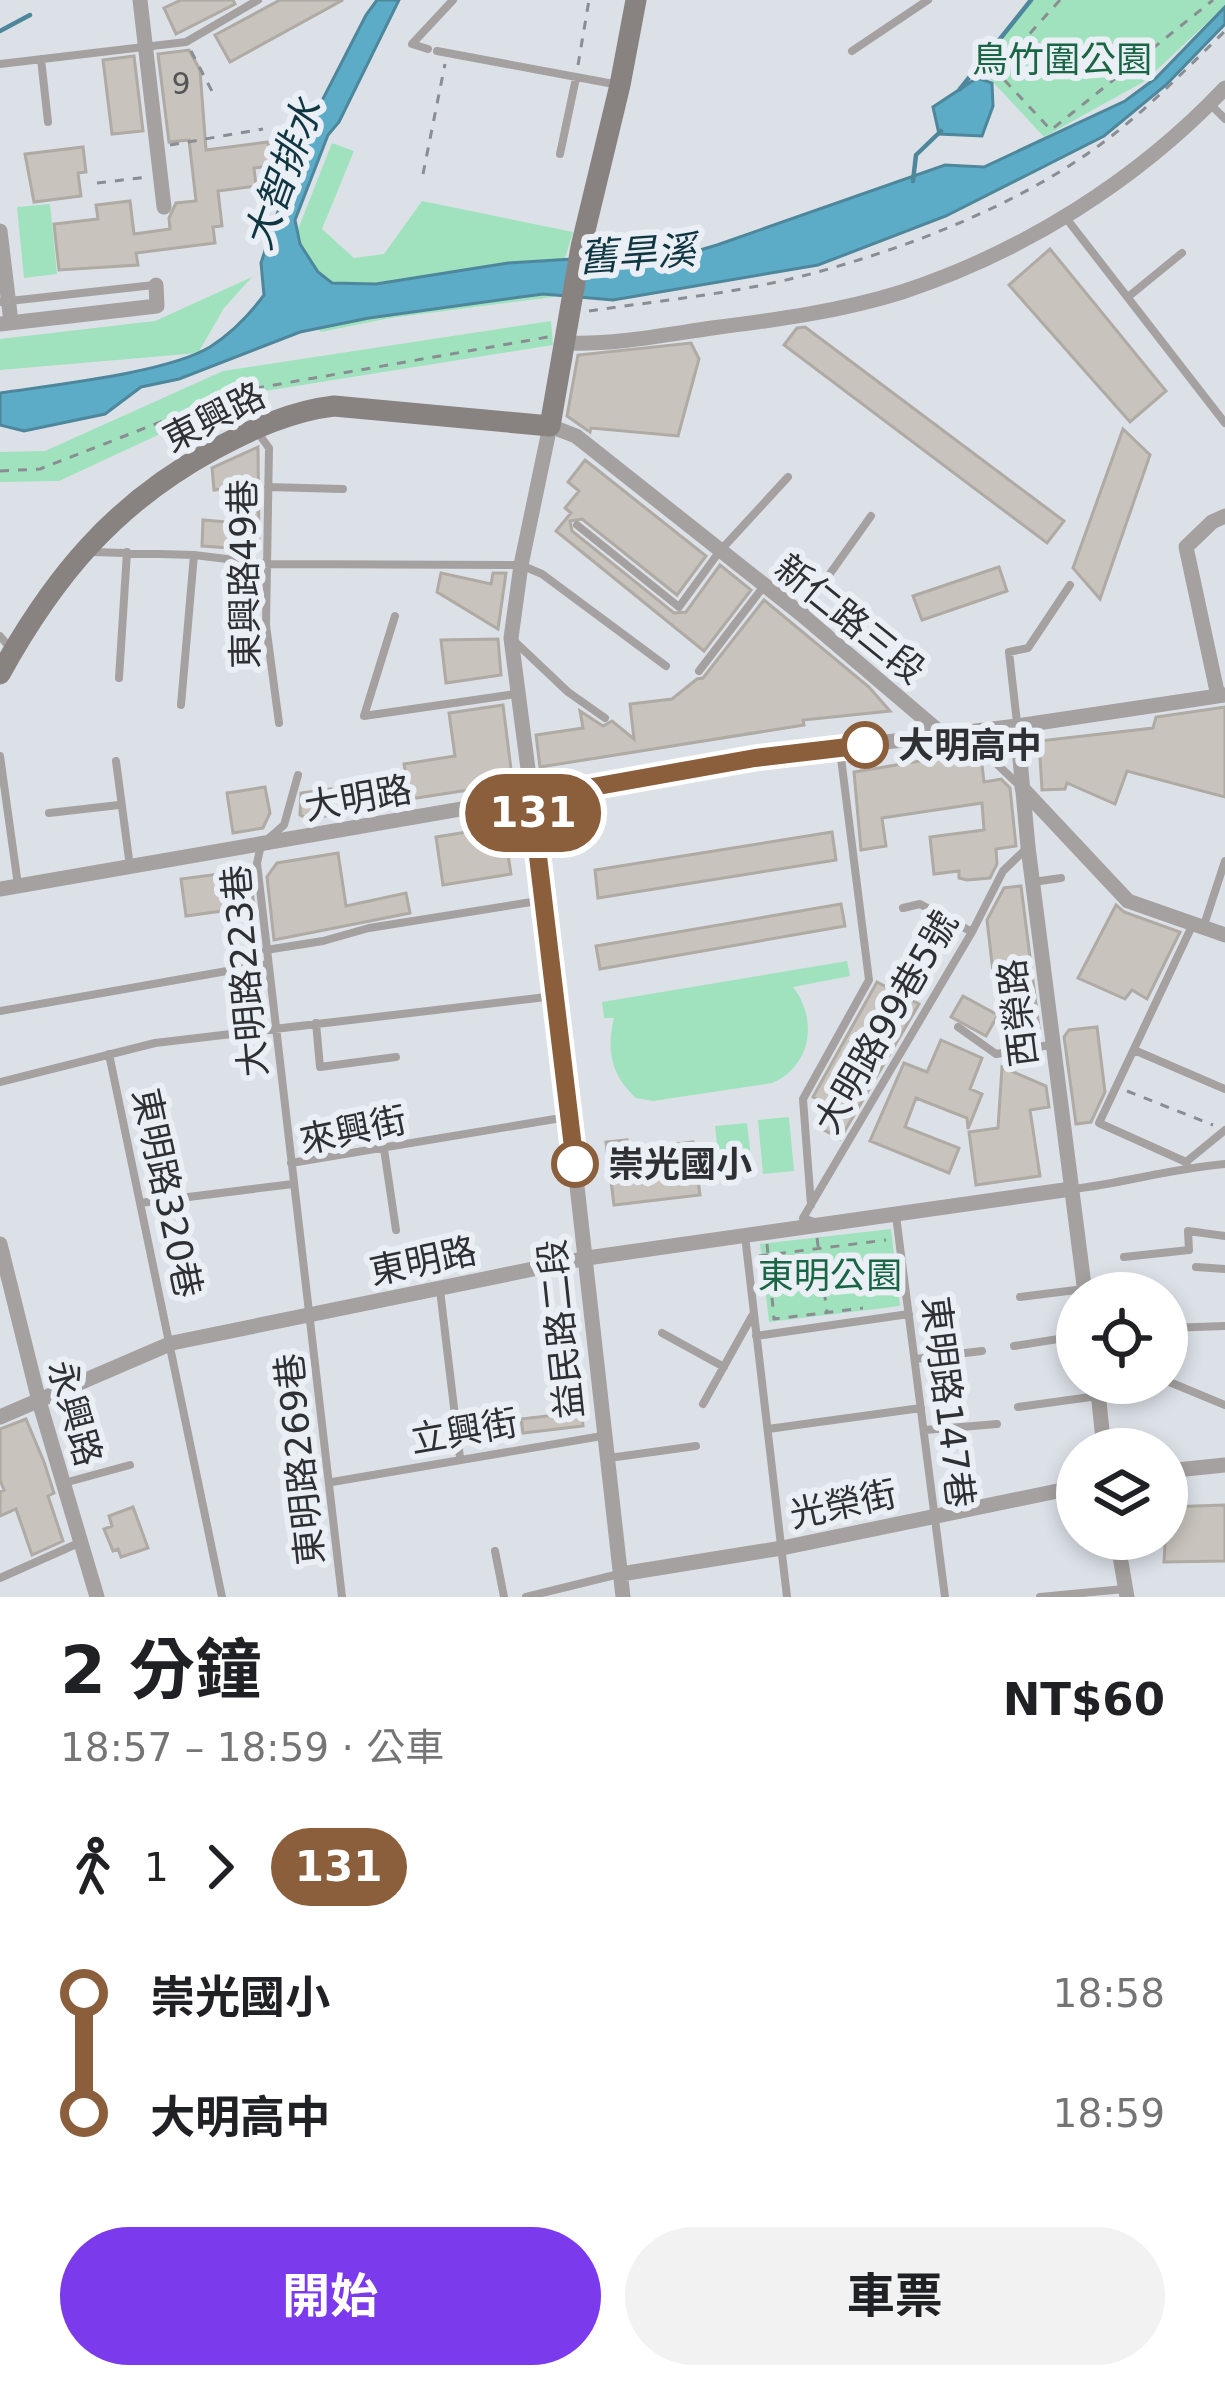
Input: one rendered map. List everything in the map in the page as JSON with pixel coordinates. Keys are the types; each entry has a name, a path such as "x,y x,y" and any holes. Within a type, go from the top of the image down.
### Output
{"street":[{"path":"140,0 164,207"},
{"path":"620,86 636,0"},
{"name":"益民路二段","path":"620,86 581,247 511,638 557,996 622,1597"},
{"path":"566,344 699,332 898,293 978,265 1066,218 1225,88"},
{"path":"0,231 5,323 157,306 156,285"},
{"name":"東興路","path":"0,674 6,644 83,552 153,485 255,428 306,409 334,406 550,426"},
{"name":"新仁路三段","path":"550,426 576,436 801,614 942,734"},
{"path":"1221,695 1186,548 1212,522 1225,516"},
{"name":"大明路","path":"0,889 755,758 1221,695"},
{"name":"西榮路","path":"1017,726 1082,1272"},
{"name":"新仁路三段","path":"1022,788 1128,901 1225,935"},
{"name":"東明路","path":"0,1418 172,1343 587,1258 1071,1189"},
{"name":"永興路","path":"0,1246 39,1401 98,1597"},
{"path":"1188,1469 1225,1465"},
{"name":"光榮街","path":"621,1574 782,1548 1056,1491"},
{"path":"1121,1560 1126,1593"}],"lane":[{"path":"0,64 186,42 258,0"},
{"path":"453,0 412,44 620,86"},
{"path":"852,51 928,0"},
{"path":"41,59 48,122"},
{"path":"560,154 576,78"},
{"path":"1210,104 1225,118"},
{"path":"1066,218 1225,423"},
{"path":"1128,297 1181,253"},
{"path":"4,301 156,285"},
{"name":"東興路49巷","path":"255,428 269,448 266,625 279,723"},
{"path":"577,526 679,607 719,552 788,477"},
{"path":"268,487 343,489"},
{"path":"801,614 871,516"},
{"path":"83,552 194,555 269,564 521,565 542,574 666,666"},
{"path":"119,678 127,552"},
{"path":"181,705 194,555"},
{"path":"1017,726 1009,652 1028,648 1070,585"},
{"path":"699,671 764,586"},
{"path":"394,616 364,716 516,694"},
{"path":"511,638 568,692 605,718"},
{"name":"新仁路三段","path":"942,734 982,750 1022,788"},
{"path":"816,1224 803,1218 811,1205 803,1099 869,980 839,748"},
{"path":"0,756 18,886"},
{"path":"116,761 130,869"},
{"path":"261,845 284,825 298,775"},
{"path":"49,813 119,805"},
{"name":"大明路223巷","path":"261,845 257,863 291,1163"},
{"name":"大明路99巷5號","path":"811,1205 1003,871 1028,847"},
{"path":"1225,861 1198,926 1114,1085 1099,1123 1186,1165 1225,1130"},
{"path":"1033,882 1061,878"},
{"path":"266,950 545,899"},
{"path":"903,908 920,904 972,932"},
{"path":"0,1011 267,964"},
{"path":"0,1082 155,1042 557,996"},
{"path":"316,1023 320,1067 396,1057"},
{"path":"958,1028 996,1054 1052,1045"},
{"path":"1134,1050 1225,1089"},
{"name":"東明路320巷","path":"109,1054 222,1597"},
{"name":"來興街","path":"312,1315 291,1163 569,1117"},
{"path":"384,1149 396,1230"},
{"name":"東明路","path":"1071,1189 1136,1181 1186,1165 1225,1165"},
{"path":"140,1203 293,1184"},
{"name":"東明路147巷","path":"896,1214 945,1597"},
{"path":"1124,1257 1189,1250 1188,1231 1225,1236"},
{"path":"745,1235 788,1597"},
{"path":"1196,1268 1225,1269"},
{"path":"440,1288 460,1459"},
{"path":"1020,1297 1056,1294"},
{"path":"704,1404 754,1313"},
{"path":"756,1336 909,1314"},
{"name":"東明路269巷","path":"312,1315 342,1597"},
{"path":"1188,1327 1225,1326"},
{"path":"662,1333 724,1367"},
{"path":"1014,1346 1056,1339"},
{"path":"915,1359 982,1351"},
{"path":"1188,1390 1225,1406"},
{"path":"1018,1407 1056,1399"},
{"path":"768,1429 921,1408"},
{"path":"925,1430 997,1424"},
{"name":"立興街","path":"332,1482 605,1436"},
{"path":"608,1459 696,1446"},
{"path":"64,1483 130,1466"},
{"path":"0,1578 82,1541"},
{"path":"495,1551 504,1597"},
{"path":"526,1597 621,1574"},
{"path":"1040,1597 1126,1593"}],"path":[{"path":"576,78 589,0"},
{"path":"1060,0 996,71 1051,130 1213,0"},
{"path":"569,313 813,274 900,246 1005,200 1094,149 1162,94 1225,31"},
{"path":"186,42 215,97"},
{"path":"977,44 998,68"},
{"path":"423,174 438,51"},
{"path":"157,147 263,129"},
{"path":"97,183 160,175"},
{"path":"0,471 40,470 240,391 542,335"},
{"path":"1114,1085 1225,1130"},
{"path":"816,1224 827,1312"},
{"path":"873,1307 774,1318 768,1255 888,1240"}],"green space":[{"name":"鳥竹圍公園","path":"1029,0 1225,0 1225,6 1145,81 1044,137 980,68"},
{"path":"332,143 354,151 322,229 354,258 384,254 422,201 573,232 553,297 321,332 286,294 295,237"},
{"path":"50,204 57,274 24,278 17,207"},
{"path":"252,277 224,308 198,353 0,370 0,339 155,321"},
{"path":"551,321 553,345 246,394 59,481 0,482 0,452 45,451 223,371"},
{"path":"847,961 850,976 793,987 806,1013 807,1041 796,1065 772,1083 653,1101 636,1098 616,1071 611,1052 614,1018 604,1018 602,1002"},
{"path":"789,1117 794,1171 763,1174 758,1120"},
{"path":"747,1123 753,1177 721,1181 715,1126"},
{"name":"東明公園","path":"891,1229 900,1306 769,1322 760,1244"}],"water":[{"name":"舊旱溪","path":"377,0 399,0 339,122 328,135 295,220 300,244 318,272 332,283 376,284 508,263 605,257 652,264 945,165 984,167 1125,101 1156,78 1225,7 1225,24 1166,85 1104,136 946,216 818,265 613,300 543,294 369,318 300,332 179,379 141,387 105,414 24,431 0,425 0,393 108,377 191,356 217,342 252,309 264,295 261,263 311,122"},
{"path":"977,78 992,83 993,106 982,136 939,134 933,107"}],"building":[{"path":"181,0 233,0 235,4 176,34 164,8"},
{"path":"280,0 343,0 230,62 215,35"},
{"path":"189,50 200,70 206,150 268,142 271,166 254,168 256,186 218,191 222,226 213,227 215,243 136,253 138,265 59,270 54,224 98,219 96,205 130,201 134,234 170,229 176,203 196,201 189,140 169,142 158,54"},
{"path":"134,56 143,131 112,134 103,60"},
{"path":"83,147 86,172 78,173 81,196 34,202 25,154"},
{"path":"1050,249 1166,391 1130,422 1009,285"},
{"path":"805,327 1064,521 1047,543 784,345 797,328"},
{"path":"691,343 699,359 678,436 591,428 590,432 567,416 578,355"},
{"path":"1123,429 1150,455 1100,599 1073,568"},
{"path":"258,447 259,550 202,546 203,520 238,523 241,487 214,490 212,468"},
{"path":"585,460 706,556 677,595 582,519 570,521 572,531 674,613 686,612 720,565 751,590 704,651 556,531 571,513 565,508 579,491 568,482"},
{"path":"999,567 1007,591 922,620 913,596"},
{"path":"441,573 491,584 493,573 506,573 498,629 437,592"},
{"path":"764,600 869,687 890,711 803,720 804,725 540,767 536,735 583,728 580,711 603,726 612,721 634,739 630,704 672,699 703,678"},
{"path":"498,639 501,675 446,683 441,640"},
{"path":"503,705 512,777 508,784 410,799 404,764 455,756 449,713"},
{"path":"1225,707 1225,797 1127,771 1115,804 1067,783 1065,789 1042,790 1039,741 1153,728 1156,717"},
{"path":"968,753 982,765 984,782 1001,779 1010,788 1016,846 996,849 997,864 990,878 967,880 959,878 959,871 934,874 930,837 984,830 982,803 882,818 886,846 861,850 854,772"},
{"path":"265,787 270,813 263,828 233,833 227,793"},
{"path":"331,789 335,815 300,815 301,793"},
{"path":"491,828 505,835 511,874 443,885 436,837"},
{"path":"832,832 836,860 598,898 595,870"},
{"path":"338,853 346,906 406,893 410,913 274,940 267,877 271,871 277,863"},
{"path":"242,871 251,879 255,919 239,921 237,909 186,916 181,879"},
{"path":"1021,886 1040,1036 1013,1039 1006,980 994,981 987,920 1004,888"},
{"path":"841,904 845,926 600,969 596,946"},
{"path":"1116,905 1180,932 1147,999 1132,990 1125,999 1078,978"},
{"path":"877,982 919,1004 840,1139 817,1126 829,1106 813,1097"},
{"path":"963,996 998,1015 986,1036 951,1017"},
{"path":"1097,1027 1105,1092 1091,1122 1076,1124 1064,1037 1069,1030"},
{"path":"941,1040 982,1058 970,1089 982,1094 968,1129 967,1118 916,1098 905,1127 959,1148 949,1173 870,1141 904,1063 927,1072"},
{"path":"1002,1067 1046,1086 1049,1107 1030,1110 1040,1176 976,1185 969,1132 998,1128"},
{"path":"627,1140 628,1150 693,1142 700,1195 614,1205 606,1142"},
{"path":"582,1412 583,1426 523,1433 521,1419"},
{"path":"26,1419 54,1493 48,1496 63,1541 32,1555 16,1509 0,1516 0,1492 4,1490 0,1429"},
{"path":"1225,1505 1225,1561 1164,1562 1188,1560 1188,1506"},
{"path":"133,1507 148,1548 121,1557 118,1549 113,1551 104,1529 112,1526 109,1516"}],"waterway":[{"path":"960,89 1031,0"},
{"path":"0,31 30,15"},
{"path":"913,181 916,155 941,131"}],"bus line":[{"name":"131","path":"575,1164 531,798 755,758 865,745"}],"place":[{"name":"大明高中","path":"865,745"},
{"name":"崇光國小","path":"575,1164"}],"water label":[{"name":"大智排水","path":"283,174"}]}
